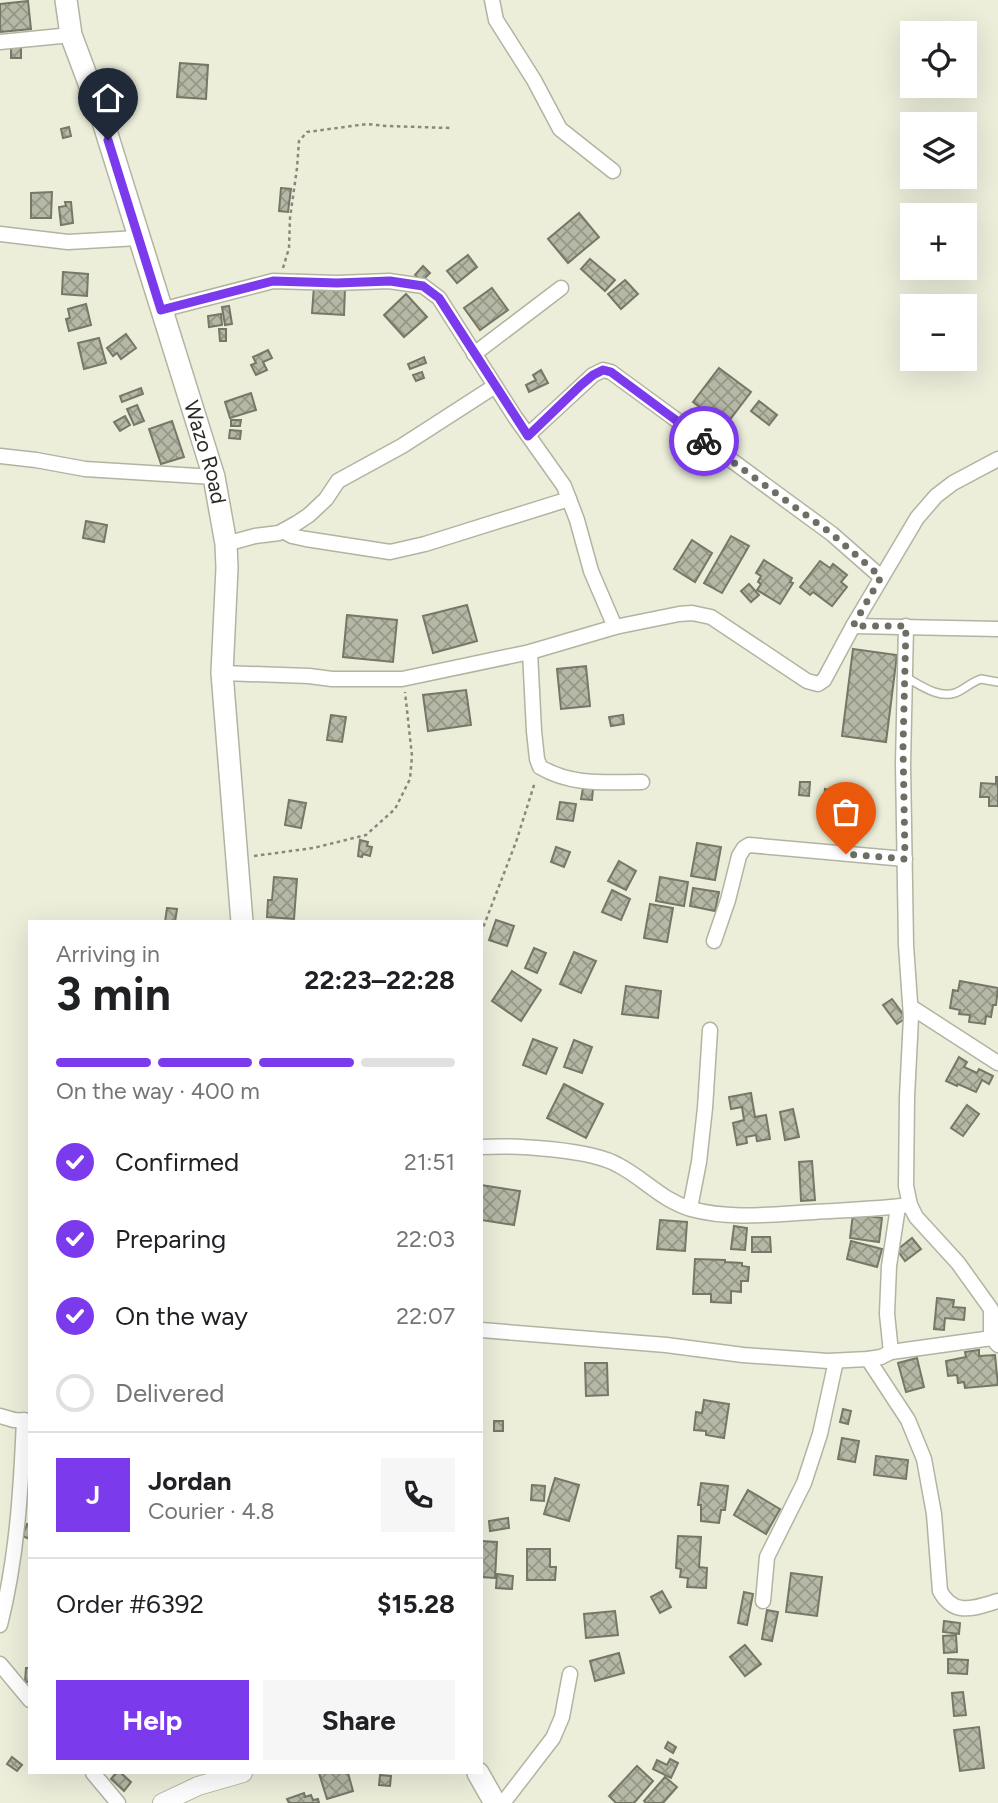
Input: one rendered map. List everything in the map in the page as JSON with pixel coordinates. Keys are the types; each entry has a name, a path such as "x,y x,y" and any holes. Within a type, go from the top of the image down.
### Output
{"main road":[{"name":"Wazo Road","path":"66,0 71,35 101,115 214,477 226,544 222,673 242,920"},
{"path":"479,1774 495,1803"}],"street":[{"path":"492,0 496,20 534,80 560,129 613,171"},
{"path":"0,42 71,35"},
{"path":"0,234 68,242 138,238"},
{"path":"161,310 273,281 390,281 423,286 439,298 528,436 564,486 578,520 592,571 615,627"},
{"path":"474,354 561,288"},
{"path":"528,436 593,375 603,370 611,372 832,534 881,577"},
{"path":"226,544 283,531 309,515 326,499 338,481 402,446 495,386"},
{"path":"0,456 86,469 214,477"},
{"path":"222,673 402,678 530,652 615,627 692,613 711,617 807,681 821,683 917,518 936,496 953,483 998,459"},
{"path":"283,531 306,539 390,552 425,544 569,499"},
{"path":"853,626 998,629"},
{"path":"891,1352 887,1314 889,1266 904,1206 906,1186 911,1007 906,945 903,764 906,626"},
{"path":"530,652 534,731 540,767 553,775 576,781 642,782"},
{"path":"714,942 739,856 749,845 905,859"},
{"path":"911,1007 998,1063"},
{"path":"690,1208 699,1162 710,1030"},
{"path":"483,1147 564,1152 601,1158 621,1166 670,1201 709,1213 748,1216 904,1206 958,1263 986,1301 991,1310 995,1342 891,1352 881,1357 836,1361 743,1355 654,1344 483,1330"},
{"path":"868,1359 908,1420 924,1459 934,1514 940,1591 945,1601 955,1607 968,1609 998,1601"},
{"path":"763,1601 767,1557 804,1483 820,1434 836,1361"},
{"path":"0,1416 27,1420 20,1509 9,1589 0,1625"},
{"path":"0,1664 28,1698"},
{"path":"503,1803 553,1738 562,1717 570,1674"},
{"path":"94,1774 118,1803"},
{"path":"162,1803 198,1786 240,1774"}],"lane":[{"path":"905,676 929,689 947,694 955,693 981,679 998,682"}],"path":[{"path":"280,281 289,248 299,141 307,132 368,124 451,128"},
{"path":"237,859 313,848 366,835 395,809 410,779 412,756 402,678"},
{"path":"483,928 516,842 540,767"}],"building":[{"path":"28,1 31,29 0,32 0,4"},
{"path":"11,44 21,45 21,58 11,58"},
{"path":"180,63 208,65 206,99 177,97"},
{"path":"69,127 71,136 63,138 61,129"},
{"path":"281,188 291,189 288,212 279,211"},
{"path":"52,192 51,218 31,218 31,193"},
{"path":"65,202 71,202 73,223 61,225 59,207 66,206"},
{"path":"579,213 599,237 568,263 548,239"},
{"path":"468,255 477,267 457,283 447,271"},
{"path":"590,259 615,280 605,291 581,269"},
{"path":"423,266 430,273 422,281 415,275"},
{"path":"63,272 88,274 87,296 62,294"},
{"path":"625,280 638,294 621,309 608,294"},
{"path":"314,286 345,288 344,315 312,313"},
{"path":"492,288 508,310 480,330 464,308"},
{"path":"406,294 427,317 404,337 384,315"},
{"path":"86,304 91,325 69,331 66,319 70,318 68,309"},
{"path":"229,306 232,324 225,325 222,307"},
{"path":"221,314 222,325 209,327 208,316"},
{"path":"219,329 226,329 226,341 220,341"},
{"path":"126,334 136,348 121,359 117,353 113,356 107,348"},
{"path":"99,338 106,363 84,369 78,343"},
{"path":"268,350 272,358 263,362 267,370 256,375 251,365 256,363 253,357"},
{"path":"424,357 426,363 410,369 408,364"},
{"path":"719,368 751,392 725,426 693,402"},
{"path":"541,370 548,383 529,392 526,385 536,380 533,375"},
{"path":"422,372 424,378 416,381 413,375"},
{"path":"141,388 143,394 122,402 120,396"},
{"path":"251,393 256,410 230,418 225,402"},
{"path":"759,401 777,415 769,425 751,411"},
{"path":"137,405 144,421 134,425 127,409"},
{"path":"125,416 130,425 120,431 114,422"},
{"path":"231,420 241,420 240,426 231,426"},
{"path":"172,421 184,457 161,464 149,429"},
{"path":"230,430 241,431 240,439 229,438"},
{"path":"86,521 107,525 104,542 83,538"},
{"path":"731,536 749,546 722,593 704,583"},
{"path":"692,540 712,553 695,582 674,569"},
{"path":"764,560 792,578 790,582 793,583 780,604 757,590 761,584 758,582 761,576 756,573"},
{"path":"820,561 830,568 833,564 847,575 841,582 847,587 832,606 813,592 810,595 800,587"},
{"path":"749,584 759,595 751,602 741,591"},
{"path":"467,605 477,641 433,653 423,616"},
{"path":"347,615 397,620 393,662 343,657"},
{"path":"853,649 897,655 886,742 842,736"},
{"path":"586,666 590,706 561,709 557,669"},
{"path":"466,690 471,725 428,731 423,695"},
{"path":"331,715 346,717 342,742 327,740"},
{"path":"623,715 624,724 611,726 609,717"},
{"path":"996,777 998,806 989,806 989,797 980,797 981,783 996,784"},
{"path":"800,782 810,782 809,796 799,795"},
{"path":"583,788 593,789 592,800 581,799"},
{"path":"825,789 836,791 835,801 824,799"},
{"path":"289,800 306,803 301,828 285,825"},
{"path":"560,802 576,804 573,821 557,819"},
{"path":"360,840 368,842 367,846 372,847 370,856 358,856"},
{"path":"697,843 721,847 715,880 691,876"},
{"path":"556,847 570,852 564,867 551,862"},
{"path":"619,861 636,871 626,890 608,881"},
{"path":"274,877 297,879 294,919 267,917"},
{"path":"660,877 688,882 684,906 656,901"},
{"path":"693,888 719,892 715,911 690,906"},
{"path":"612,890 630,899 621,920 602,912"},
{"path":"650,904 673,908 667,942 644,938"},
{"path":"167,908 177,909 175,920 165,920"},
{"path":"496,920 514,926 507,946 489,940"},
{"path":"534,948 546,953 537,973 525,968"},
{"path":"574,952 596,961 581,993 560,984"},
{"path":"512,971 541,990 521,1021 492,1001"},
{"path":"960,981 998,988 996,1005 993,1005 991,1017 986,1016 985,1024 969,1022 970,1015 959,1014 960,1010 950,1008 953,990 958,991"},
{"path":"626,986 661,991 658,1018 622,1014"},
{"path":"892,999 906,1018 897,1024 883,1005"},
{"path":"533,1039 557,1048 546,1074 523,1065"},
{"path":"574,1040 592,1047 582,1073 564,1067"},
{"path":"959,1057 967,1062 964,1067 977,1073 979,1069 993,1076 989,1084 982,1080 976,1092 946,1081"},
{"path":"564,1084 603,1104 586,1138 547,1118"},
{"path":"751,1093 755,1117 766,1115 770,1139 757,1141 756,1135 746,1137 747,1143 737,1145 733,1123 744,1120 742,1107 731,1109 729,1097"},
{"path":"967,1105 979,1114 963,1136 951,1128"},
{"path":"793,1109 799,1137 785,1140 780,1112"},
{"path":"812,1161 815,1200 801,1201 799,1162"},
{"path":"483,1185 520,1191 514,1225 483,1220"},
{"path":"853,1214 882,1218 879,1242 850,1238"},
{"path":"660,1220 687,1222 685,1251 657,1249"},
{"path":"734,1226 747,1228 745,1250 731,1249"},
{"path":"752,1237 770,1237 771,1252 752,1252"},
{"path":"912,1238 921,1249 905,1261 897,1250"},
{"path":"851,1241 882,1249 877,1267 847,1259"},
{"path":"695,1259 742,1263 742,1266 749,1267 748,1281 741,1281 741,1292 731,1291 731,1303 711,1302 711,1294 693,1294"},
{"path":"937,1298 954,1300 953,1307 965,1308 964,1320 945,1318 944,1330 934,1329"},
{"path":"979,1350 979,1356 995,1355 998,1385 965,1388 964,1382 958,1383 957,1375 948,1376 946,1361 966,1357 965,1352"},
{"path":"917,1358 924,1387 906,1392 898,1363"},
{"path":"585,1363 607,1363 608,1395 586,1396"},
{"path":"704,1400 729,1404 724,1438 706,1435 706,1431 694,1430 696,1412 702,1413"},
{"path":"843,1409 851,1411 848,1424 840,1422"},
{"path":"494,1421 503,1421 503,1431 494,1431"},
{"path":"842,1438 859,1441 855,1462 838,1459"},
{"path":"876,1456 908,1460 906,1479 874,1475"},
{"path":"555,1478 579,1485 569,1521 544,1514"},
{"path":"701,1483 728,1486 725,1510 721,1510 719,1523 701,1521 701,1505 698,1505"},
{"path":"532,1485 545,1486 544,1501 531,1500"},
{"path":"748,1490 780,1509 766,1534 734,1515"},
{"path":"508,1518 509,1528 490,1531 489,1521"},
{"path":"27,1524 28,1524 28,1538 22,1536"},
{"path":"678,1536 701,1537 699,1567 707,1568 706,1588 687,1587 688,1578 680,1577 681,1569 676,1568"},
{"path":"483,1541 497,1542 495,1578 483,1577"},
{"path":"527,1549 550,1549 550,1567 556,1567 555,1580 527,1580"},
{"path":"791,1573 822,1577 817,1616 786,1612"},
{"path":"497,1574 513,1576 512,1589 496,1588"},
{"path":"662,1591 671,1607 660,1613 651,1597"},
{"path":"744,1592 753,1594 747,1625 738,1623"},
{"path":"767,1610 778,1612 772,1641 762,1639"},
{"path":"615,1611 618,1635 586,1638 584,1614"},
{"path":"944,1621 960,1623 959,1634 943,1632"},
{"path":"956,1635 957,1652 944,1653 943,1636"},
{"path":"745,1645 761,1664 745,1676 730,1657"},
{"path":"619,1653 624,1673 595,1681 590,1661"},
{"path":"948,1659 968,1660 967,1674 948,1673"},
{"path":"26,1668 28,1668 28,1682 25,1682"},
{"path":"963,1692 966,1715 954,1716 952,1693"},
{"path":"979,1727 984,1768 960,1771 954,1730"},
{"path":"668,1742 676,1747 673,1753 665,1748"},
{"path":"12,1757 22,1765 17,1771 7,1764"},
{"path":"670,1759 678,1763 671,1778 653,1769 657,1760 667,1765"},
{"path":"637,1766 653,1781 634,1803 616,1803 609,1796"},
{"path":"115,1774 122,1774 131,1782 124,1791 111,1779"},
{"path":"319,1774 348,1774 353,1791 327,1799"},
{"path":"380,1775 391,1776 390,1786 379,1785"},
{"path":"665,1777 677,1787 663,1803 646,1803 644,1801"},
{"path":"304,1793 305,1797 311,1795 313,1800 318,1799 319,1803 289,1803 287,1799"}],"way so far":[{"path":"704,441 832,534 881,577 853,626 906,626 903,746 905,859 846,854"}],"route":[{"path":"108,140 161,310 273,281 390,281 423,286 439,298 528,436 581,385 603,370 611,372 704,441"}]}
